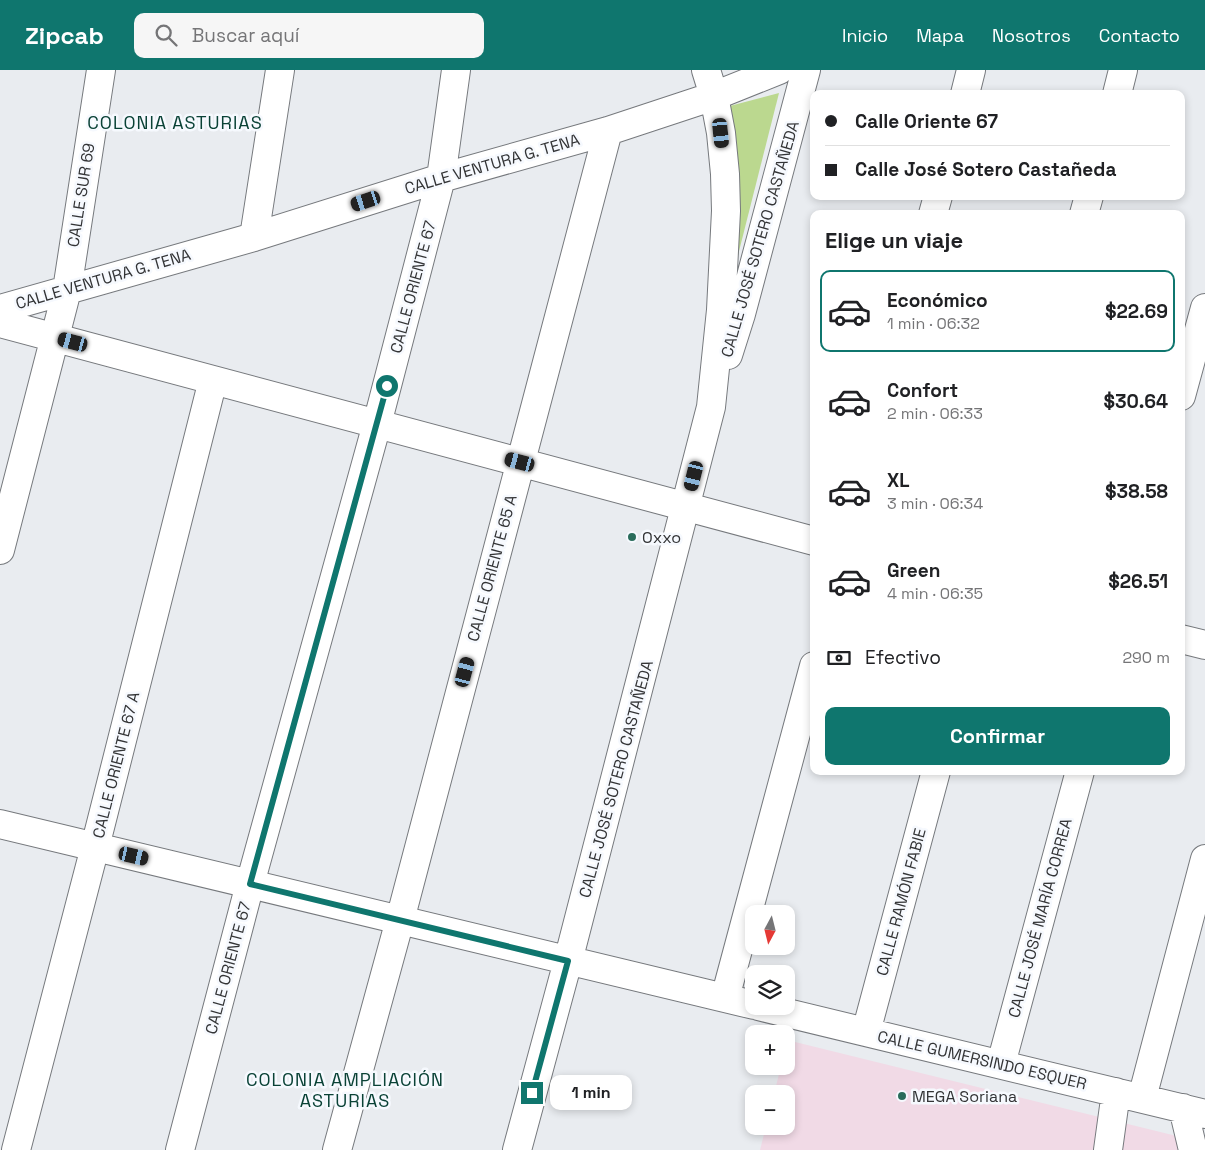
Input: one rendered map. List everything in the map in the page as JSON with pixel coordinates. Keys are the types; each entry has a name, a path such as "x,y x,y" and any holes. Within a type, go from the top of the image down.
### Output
{"street":[{"name":"CALLE SUR 69","path":"0,550 67,290 101,70"},
{"path":"254,237 280,70"},
{"name":"CALLE ORIENTE 67","path":"180,1150 250,884 377,424 441,178 456,70"},
{"name":"CALLE JOSÉ SOTERO CASTAÑEDA","path":"706,70 714,96 726,174 721,310 711,407"},
{"name":"CALLE VENTURA G. TENA","path":"0,308 254,237 441,178 608,131 714,96 779,70"},
{"name":"CALLE JOSÉ SOTERO CASTAÑEDA","path":"517,1150 568,961 711,407 741,314 806,70"},
{"path":"966,90 971,70"},
{"path":"1117,90 1123,70"},
{"name":"CALLE ORIENTE 65 A","path":"337,1150 400,920 608,131"},
{"path":"1185,381 1205,308"},
{"path":"0,323 810,540"},
{"name":"CALLE ORIENTE 67 A","path":"16,1150 213,380"},
{"path":"1185,640 1205,645"},
{"path":"725,998 810,681"},
{"name":"CALLE RAMÓN FABIE","path":"866,1032 935,775"},
{"name":"CALLE JOSÉ MARÍA CORREA","path":"1000,1064 1079,775"},
{"path":"0,824 745,1003"},
{"path":"1108,1150 1129,1095 1205,859"},
{"name":"CALLE GUMERSINDO ESQUER","path":"795,1015 1194,1111"},
{"path":"1193,1150 1194,1111"}],"shaded area":[{"name":"MEGA Soriana","path":"795,1042 1205,1143 1205,1150 760,1150 764,1135 795,1135 795,1085 776,1085 779,1075 795,1075"}],"green space":[{"path":"779,93 732,279 726,107"}],"place":[{"name":"Oxxo","path":"632,537"},
{"name":"MEGA Soriana","path":"902,1096"}],"district":[{"name":"COLONIA ASTURIAS","path":"175,122"},
{"name":"COLONIA AMPLIACIÓN ASTURIAS","path":"345,1089"}],"route":[{"path":"387,386 250,884 568,961 532,1093"}]}
